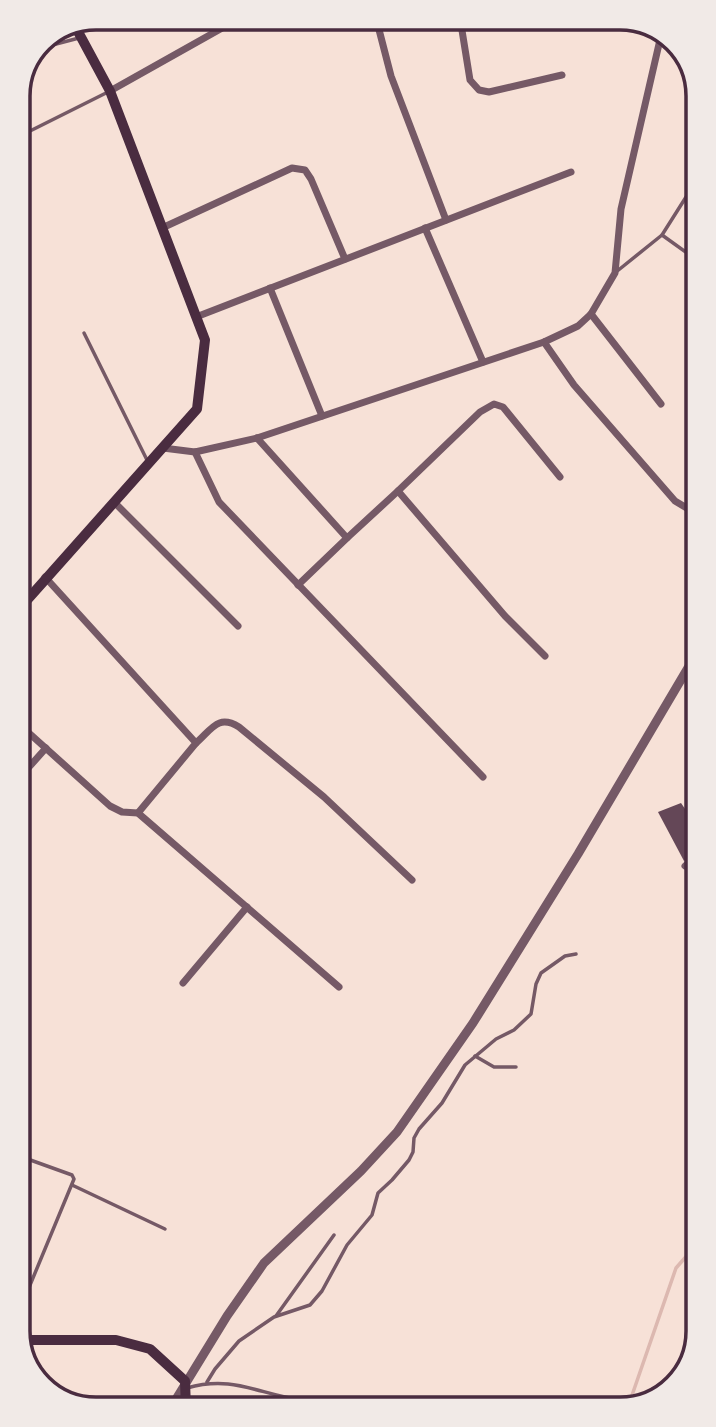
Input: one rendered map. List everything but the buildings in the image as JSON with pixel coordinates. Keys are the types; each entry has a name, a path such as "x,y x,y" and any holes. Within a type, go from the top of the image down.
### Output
{"main road":[{"path":"30,596 197,410 205,340 110,91 78,32"},
{"path":"31,1340 116,1340 150,1349 185,1385 186,1397"}],"street":[{"path":"110,91 219,30"},
{"path":"379,30 391,76 446,220"},
{"path":"462,30 470,79 479,90 489,92 562,75"},
{"path":"163,448 195,452 257,438 544,342 578,326 592,314 615,273 621,208 659,43"},
{"path":"162,228 292,168 305,170 345,259"},
{"path":"196,317 572,172"},
{"path":"425,228 483,362"},
{"path":"270,289 322,416"},
{"path":"592,314 660,404"},
{"path":"544,342 574,385 675,501 686,508"},
{"path":"298,585 480,412 494,404 503,407 559,477"},
{"path":"257,438 347,538"},
{"path":"195,452 219,502 483,777"},
{"path":"398,491 505,616 545,656"},
{"path":"114,502 238,626"},
{"path":"45,577 196,743"},
{"path":"178,1397 264,1263 397,1132 473,1023 578,854 686,671"},
{"path":"138,813 196,743 220,722 228,721 239,727 324,797 412,880"},
{"path":"30,734 110,806 122,812 138,813 339,987"},
{"path":"30,766 46,748"},
{"path":"183,983 247,907"}],"lane":[{"path":"54,45 81,38"},
{"path":"30,131 110,91"},
{"path":"615,273 662,235 686,197"},
{"path":"662,235 686,252"},
{"path":"84,334 149,464"},
{"path":"207,1382 239,1341 274,1317 310,1305 322,1291 347,1245 372,1215 378,1193 409,1160 419,1129 442,1103 466,1065 531,1014 536,984 541,973 565,956 576,954"},
{"path":"475,1056 494,1067 516,1067"},
{"path":"30,1160 72,1175 74,1179 30,1285"},
{"path":"72,1185 165,1229"},
{"path":"274,1317 334,1235"},
{"path":"185,1385 223,1382 288,1397"}],"waterway":[{"path":"632,1396 676,1268 686,1257"}]}
